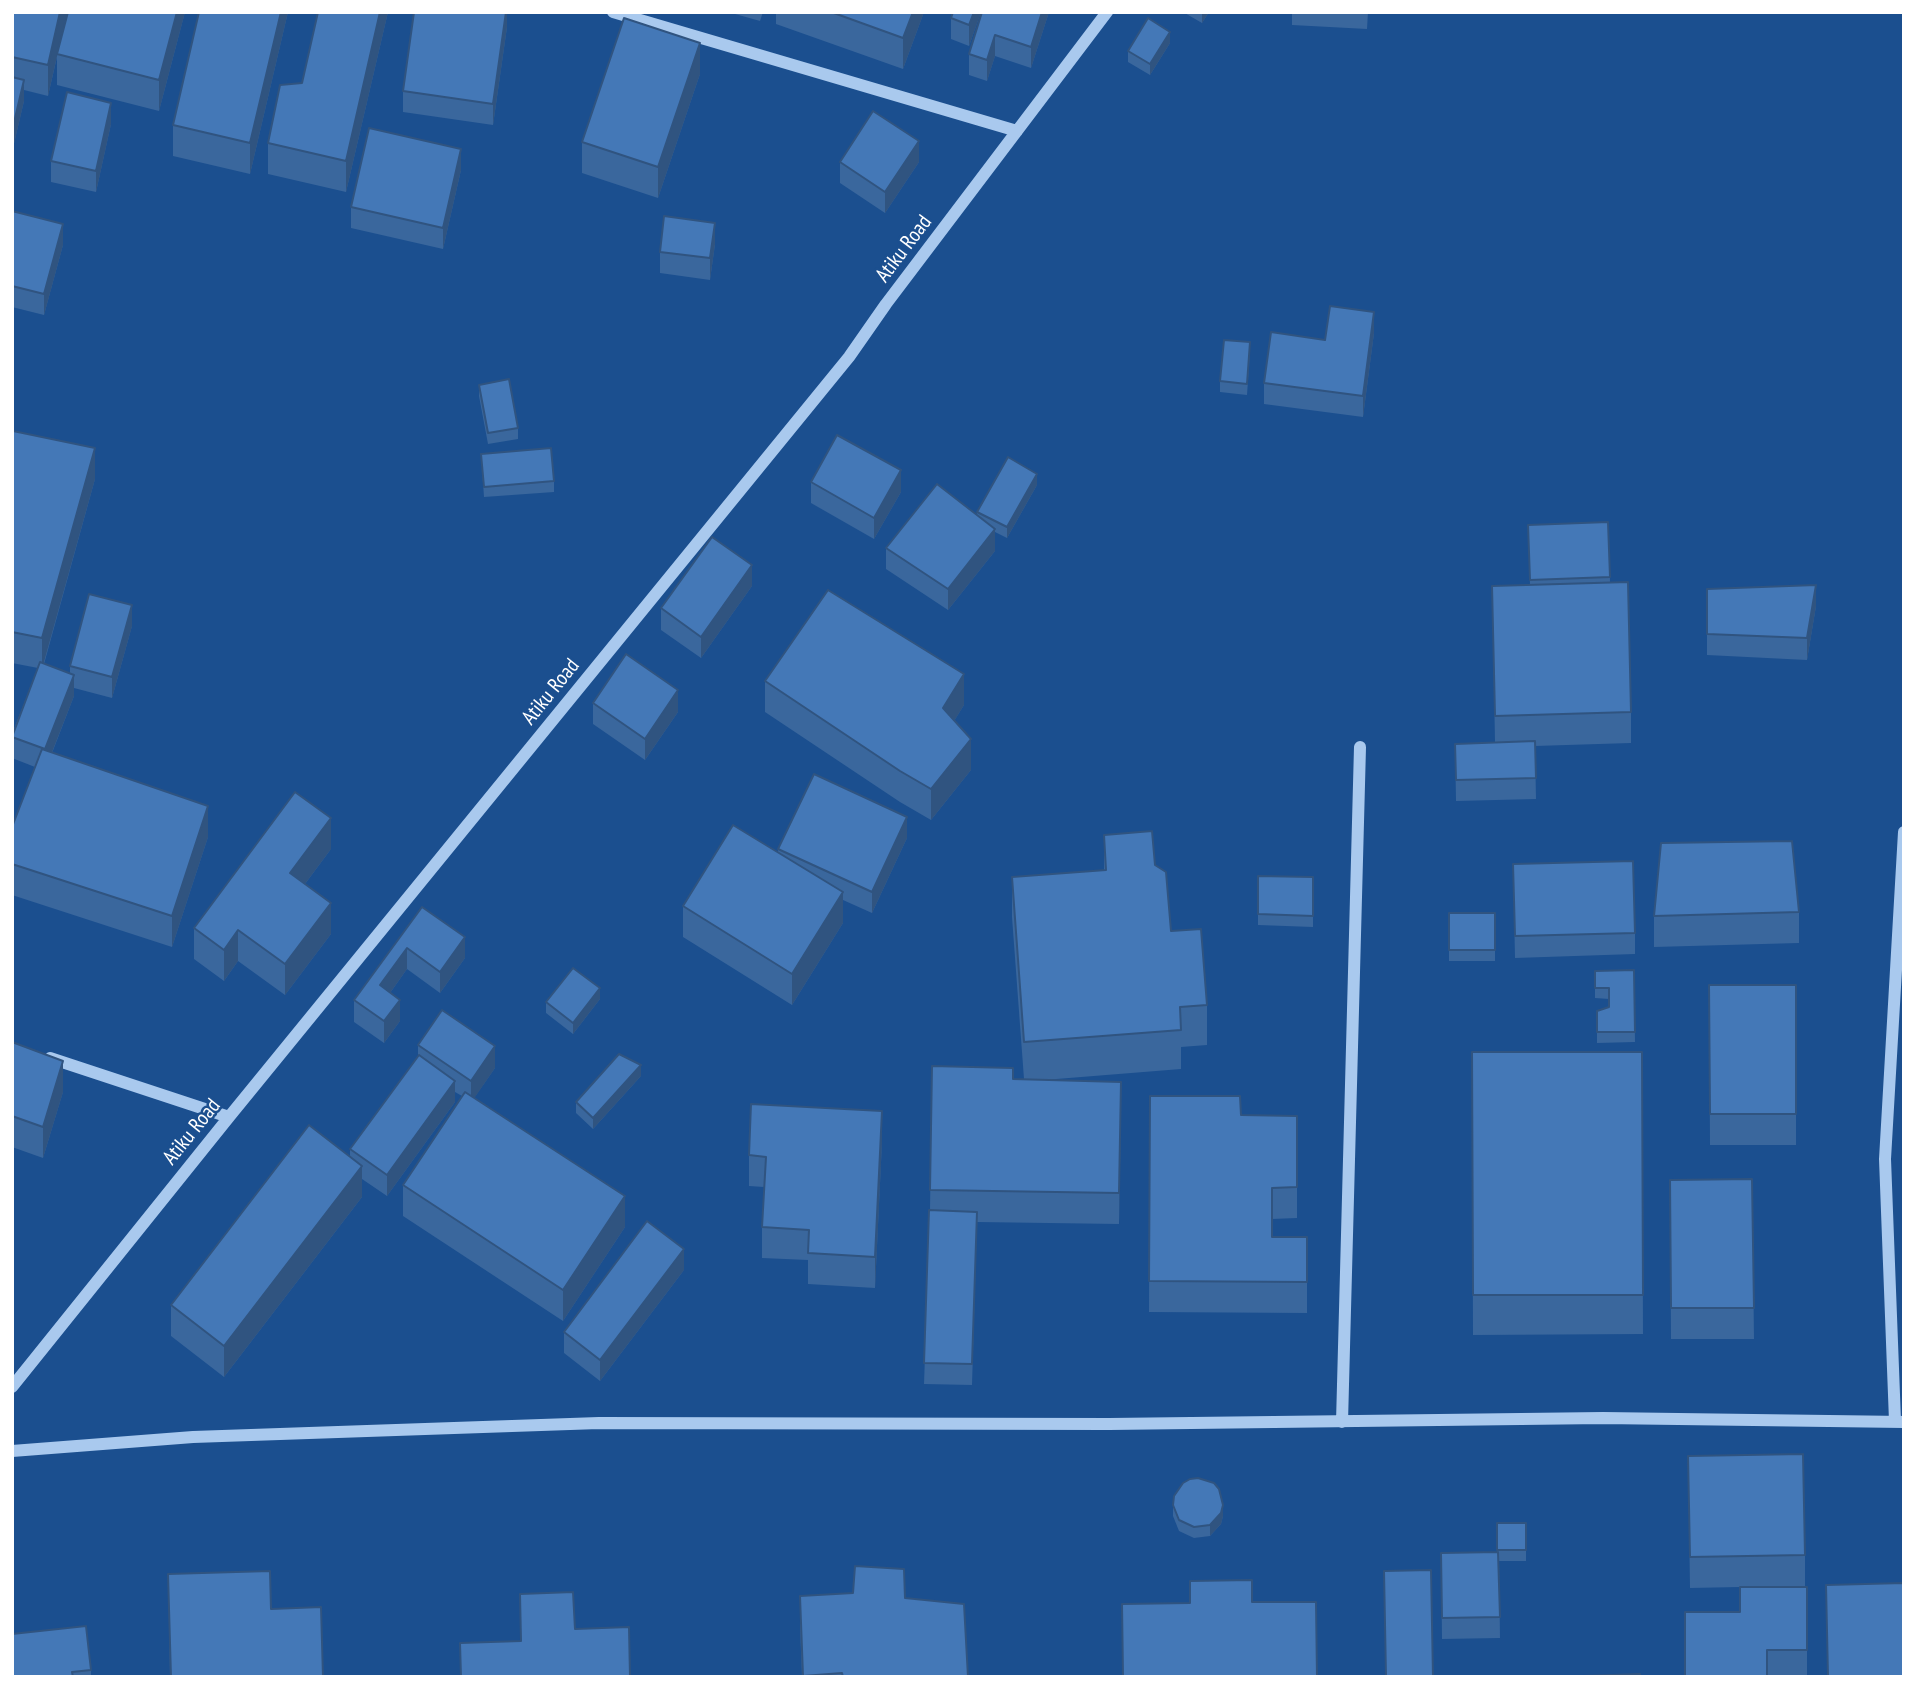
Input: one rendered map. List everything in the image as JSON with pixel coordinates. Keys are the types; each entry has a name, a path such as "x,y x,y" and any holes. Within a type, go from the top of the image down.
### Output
{"street":[{"path":"613,12 1017,131"},
{"name":"Atiku Road","path":"12,1387 849,357 886,304 1107,12"},
{"path":"1342,1422 1360,747"},
{"path":"12,1451 193,1437 600,1423 1109,1424 1603,1418 1900,1422 1885,1159 1904,832"},
{"path":"38,1054 229,1117"}],"building":[{"path":"12,12 60,12 48,65 12,57"},
{"path":"68,12 177,12 159,80 57,54"},
{"path":"199,12 281,12 250,143 173,125"},
{"path":"318,12 380,12 346,161 268,143 280,85 302,83"},
{"path":"414,12 506,12 493,104 403,91"},
{"path":"831,12 913,12 903,38"},
{"path":"953,12 974,12 969,25 951,18"},
{"path":"982,12 1042,12 1031,47 995,35 987,60 969,54"},
{"path":"624,18 700,43 658,167 582,142"},
{"path":"1148,18 1170,32 1150,64 1128,51"},
{"path":"12,77 24,80 12,131"},
{"path":"67,92 111,103 96,171 51,161"},
{"path":"873,111 919,141 885,192 840,162"},
{"path":"369,128 461,149 443,228 351,207"},
{"path":"12,211 63,224 44,294 12,286"},
{"path":"664,216 715,223 710,258 660,252"},
{"path":"1330,306 1374,312 1363,396 1264,383 1271,332 1325,340"},
{"path":"1224,340 1250,342 1247,384 1220,381"},
{"path":"509,379 518,428 488,433 479,385"},
{"path":"13,431 95,448 42,638 12,632"},
{"path":"837,435 901,470 874,518 811,482"},
{"path":"551,448 554,481 484,487 481,454"},
{"path":"1008,457 1037,474 1007,527 977,512"},
{"path":"937,484 995,529 948,589 886,548"},
{"path":"1608,522 1610,577 1530,580 1528,525"},
{"path":"712,537 752,565 701,637 661,608"},
{"path":"1628,582 1631,712 1495,716 1492,586"},
{"path":"1816,585 1807,638 1707,634 1707,589"},
{"path":"828,590 964,674 943,708 971,739 931,789 765,681"},
{"path":"89,594 132,605 112,677 70,666"},
{"path":"626,654 678,690 645,739 593,703"},
{"path":"40,662 74,675 45,749 12,737"},
{"path":"1535,741 1536,778 1456,780 1455,744"},
{"path":"42,749 208,806 172,916 12,864 12,827"},
{"path":"814,774 907,817 872,892 778,849"},
{"path":"295,792 331,818 290,873 331,903 285,964 238,930 224,950 194,928"},
{"path":"733,825 843,892 792,974 683,906"},
{"path":"1152,831 1155,865 1166,872 1171,931 1201,929 1207,1005 1180,1007 1181,1030 1024,1042 1012,877 1106,870 1104,835"},
{"path":"1792,841 1799,912 1654,916 1661,843"},
{"path":"1633,861 1635,933 1515,936 1513,864"},
{"path":"1258,876 1313,877 1313,916 1258,914"},
{"path":"422,907 465,937 440,972 407,948 380,985 400,1000 384,1021 354,1000"},
{"path":"1449,913 1495,913 1495,950 1449,950"},
{"path":"573,968 600,988 573,1023 546,1002"},
{"path":"1634,970 1635,1032 1597,1032 1597,1011 1609,1007 1609,988 1595,988 1595,971"},
{"path":"1709,985 1796,985 1796,1114 1710,1114"},
{"path":"442,1010 495,1046 471,1081 418,1045"},
{"path":"12,1042 63,1061 43,1127 12,1116"},
{"path":"1472,1052 1642,1052 1643,1295 1473,1295"},
{"path":"619,1054 641,1065 593,1118 576,1102"},
{"path":"419,1055 455,1081 387,1175 350,1149"},
{"path":"932,1066 1013,1068 1013,1079 1121,1082 1119,1193 930,1190"},
{"path":"465,1092 625,1196 563,1290 403,1185"},
{"path":"1150,1096 1240,1096 1241,1115 1297,1116 1297,1187 1272,1188 1272,1237 1307,1237 1307,1282 1149,1281"},
{"path":"751,1104 882,1111 875,1257 808,1253 809,1230 762,1227 766,1157 749,1155"},
{"path":"309,1125 362,1166 224,1346 171,1305"},
{"path":"1752,1179 1754,1308 1671,1308 1670,1180"},
{"path":"929,1210 977,1212 972,1364 924,1363"},
{"path":"647,1221 684,1249 600,1360 564,1332"},
{"path":"1803,1454 1805,1555 1690,1557 1688,1456"},
{"path":"1198,1478 1214,1483 1219,1489 1223,1505 1221,1513 1210,1525 1194,1527 1179,1520 1173,1505 1174,1496 1183,1483"},
{"path":"1497,1523 1526,1523 1526,1550 1497,1550"},
{"path":"1498,1552 1500,1617 1442,1618 1441,1553"},
{"path":"855,1566 904,1569 905,1598 964,1604 968,1677 843,1677 842,1673 803,1676 800,1596 853,1593"},
{"path":"1431,1570 1433,1677 1386,1677 1384,1571"},
{"path":"270,1571 271,1609 321,1607 323,1677 171,1677 168,1574"},
{"path":"1252,1580 1252,1602 1316,1602 1317,1677 1123,1677 1122,1604 1190,1603 1190,1581"},
{"path":"1904,1583 1904,1677 1828,1677 1826,1585"},
{"path":"1740,1587 1807,1587 1807,1650 1767,1650 1767,1677 1685,1677 1685,1612 1740,1612"},
{"path":"573,1592 575,1629 629,1627 630,1677 461,1677 460,1643 521,1641 520,1594"},
{"path":"86,1626 91,1670 72,1672 73,1677 12,1677 12,1634"},
{"path":"1640,1674 1640,1677 1554,1677"}]}
